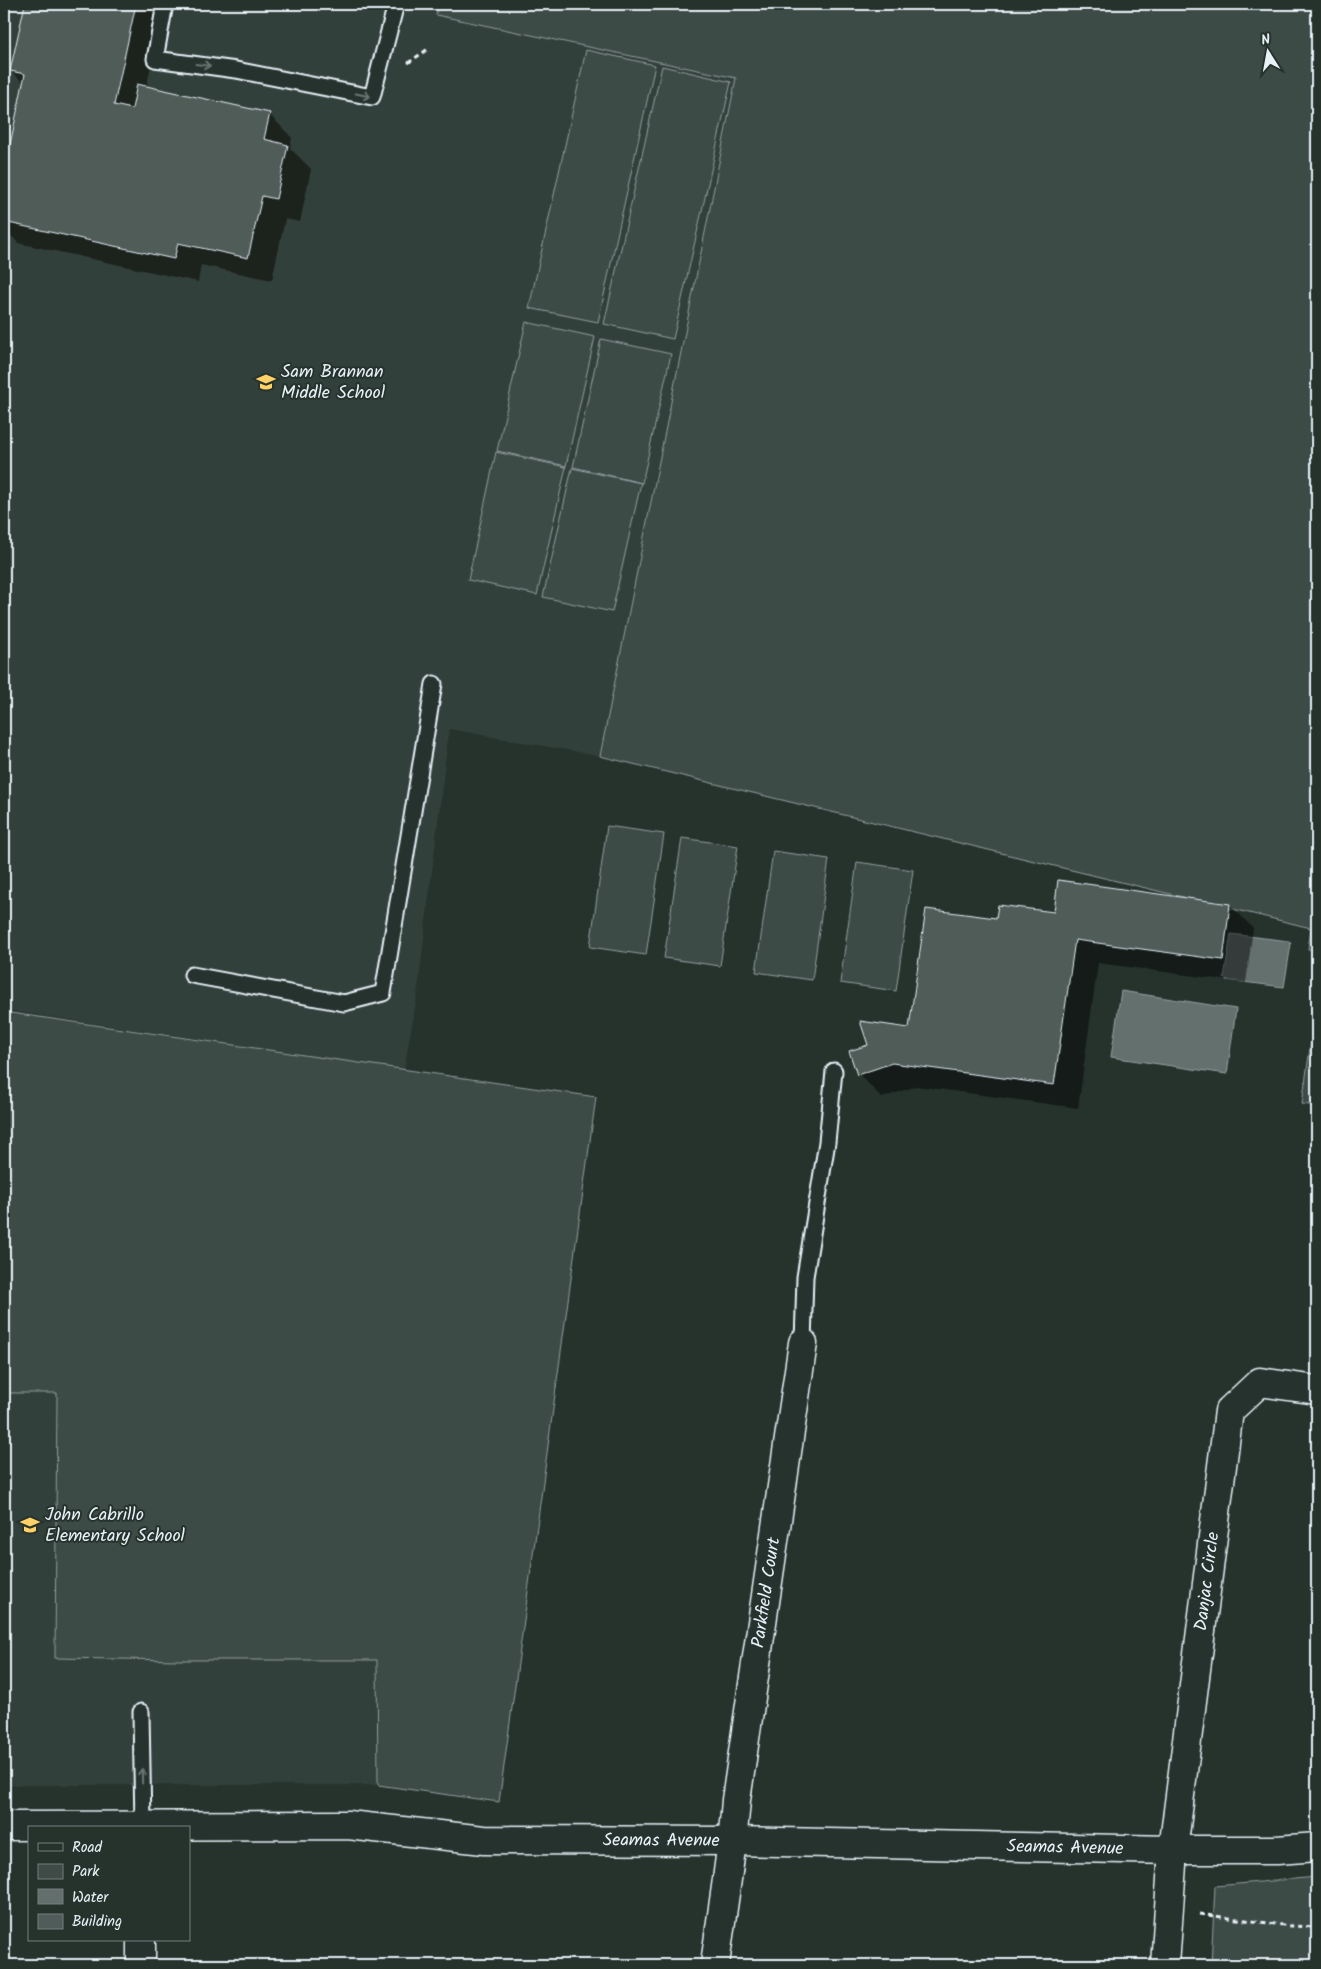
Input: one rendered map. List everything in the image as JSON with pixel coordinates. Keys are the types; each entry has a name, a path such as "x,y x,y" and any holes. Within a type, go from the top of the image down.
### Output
{"street":[{"name":"Parkfield Court","path":"715,1965 733,1841 736,1800 803,1343"},
{"name":"Danjac Circle","path":"1173,1850 1229,1412 1260,1382 1317,1390"},
{"name":"Seamas Avenue","path":"4,1826 348,1825 484,1840 733,1841 1173,1850 1277,1850 1317,1847"},
{"path":"1164,1965 1173,1850"},
{"path":"141,1942 141,1965"}],"lane":[{"path":"165,4 155,59 236,70 372,97 396,4"},
{"path":"192,975 344,1003 383,993 434,684"},
{"path":"803,1343 805,1277 828,1142 834,1071"},
{"path":"141,1712 143,1826"}],"path":[{"path":"1167,1915 1199,1914 1291,1926 1317,1927"}],"shaded area":[{"path":"4,4 439,4 436,15 736,78 600,756 449,729 417,997 404,1070 4,1010"},
{"name":"John Cabrillo Elementary School","path":"4,1393 57,1393 55,1658 377,1660 378,1785 4,1785"}],"green space":[{"path":"439,4 1317,4 1317,950 1308,949 1311,928 600,756 736,78 436,15"},
{"path":"586,50 655,65 598,322 529,308"},
{"path":"662,66 731,82 673,339 604,324"},
{"path":"526,322 595,337 566,466 497,451"},
{"path":"601,339 671,354 642,483 573,467"},
{"path":"496,452 566,467 537,595 468,580"},
{"path":"572,468 641,483 612,612 543,597"},
{"path":"607,826 664,834 646,955 590,947"},
{"path":"682,838 738,846 720,966 664,958"},
{"path":"773,851 829,859 812,980 756,972"},
{"path":"857,862 913,870 896,991 840,983"},
{"path":"1317,999 1317,1106 1302,1104"},
{"path":"4,1012 596,1097 499,1802 378,1785 377,1660 55,1658 57,1393 4,1393"},
{"path":"1317,1877 1317,1965 1211,1965 1215,1886"}],"water":[{"path":"1231,934 1289,941 1291,944 1284,987 1226,980 1224,978"},
{"path":"1121,991 1236,1009 1227,1074 1111,1057"}],"building":[{"path":"25,4 136,4 114,105 132,109 137,84 270,113 264,139 288,145 276,199 262,196 248,258 178,243 174,259 4,222 4,173 25,74 10,71"},
{"path":"1058,880 1230,904 1223,960 1075,940 1054,1085 892,1063 857,1075 849,1051 868,1045 860,1021 909,1028 926,909 996,918 998,905 1054,912"}],"place":[{"name":"Sam Brannan Middle School","path":"266,382"},
{"name":"John Cabrillo Elementary School","path":"30,1525"}]}
